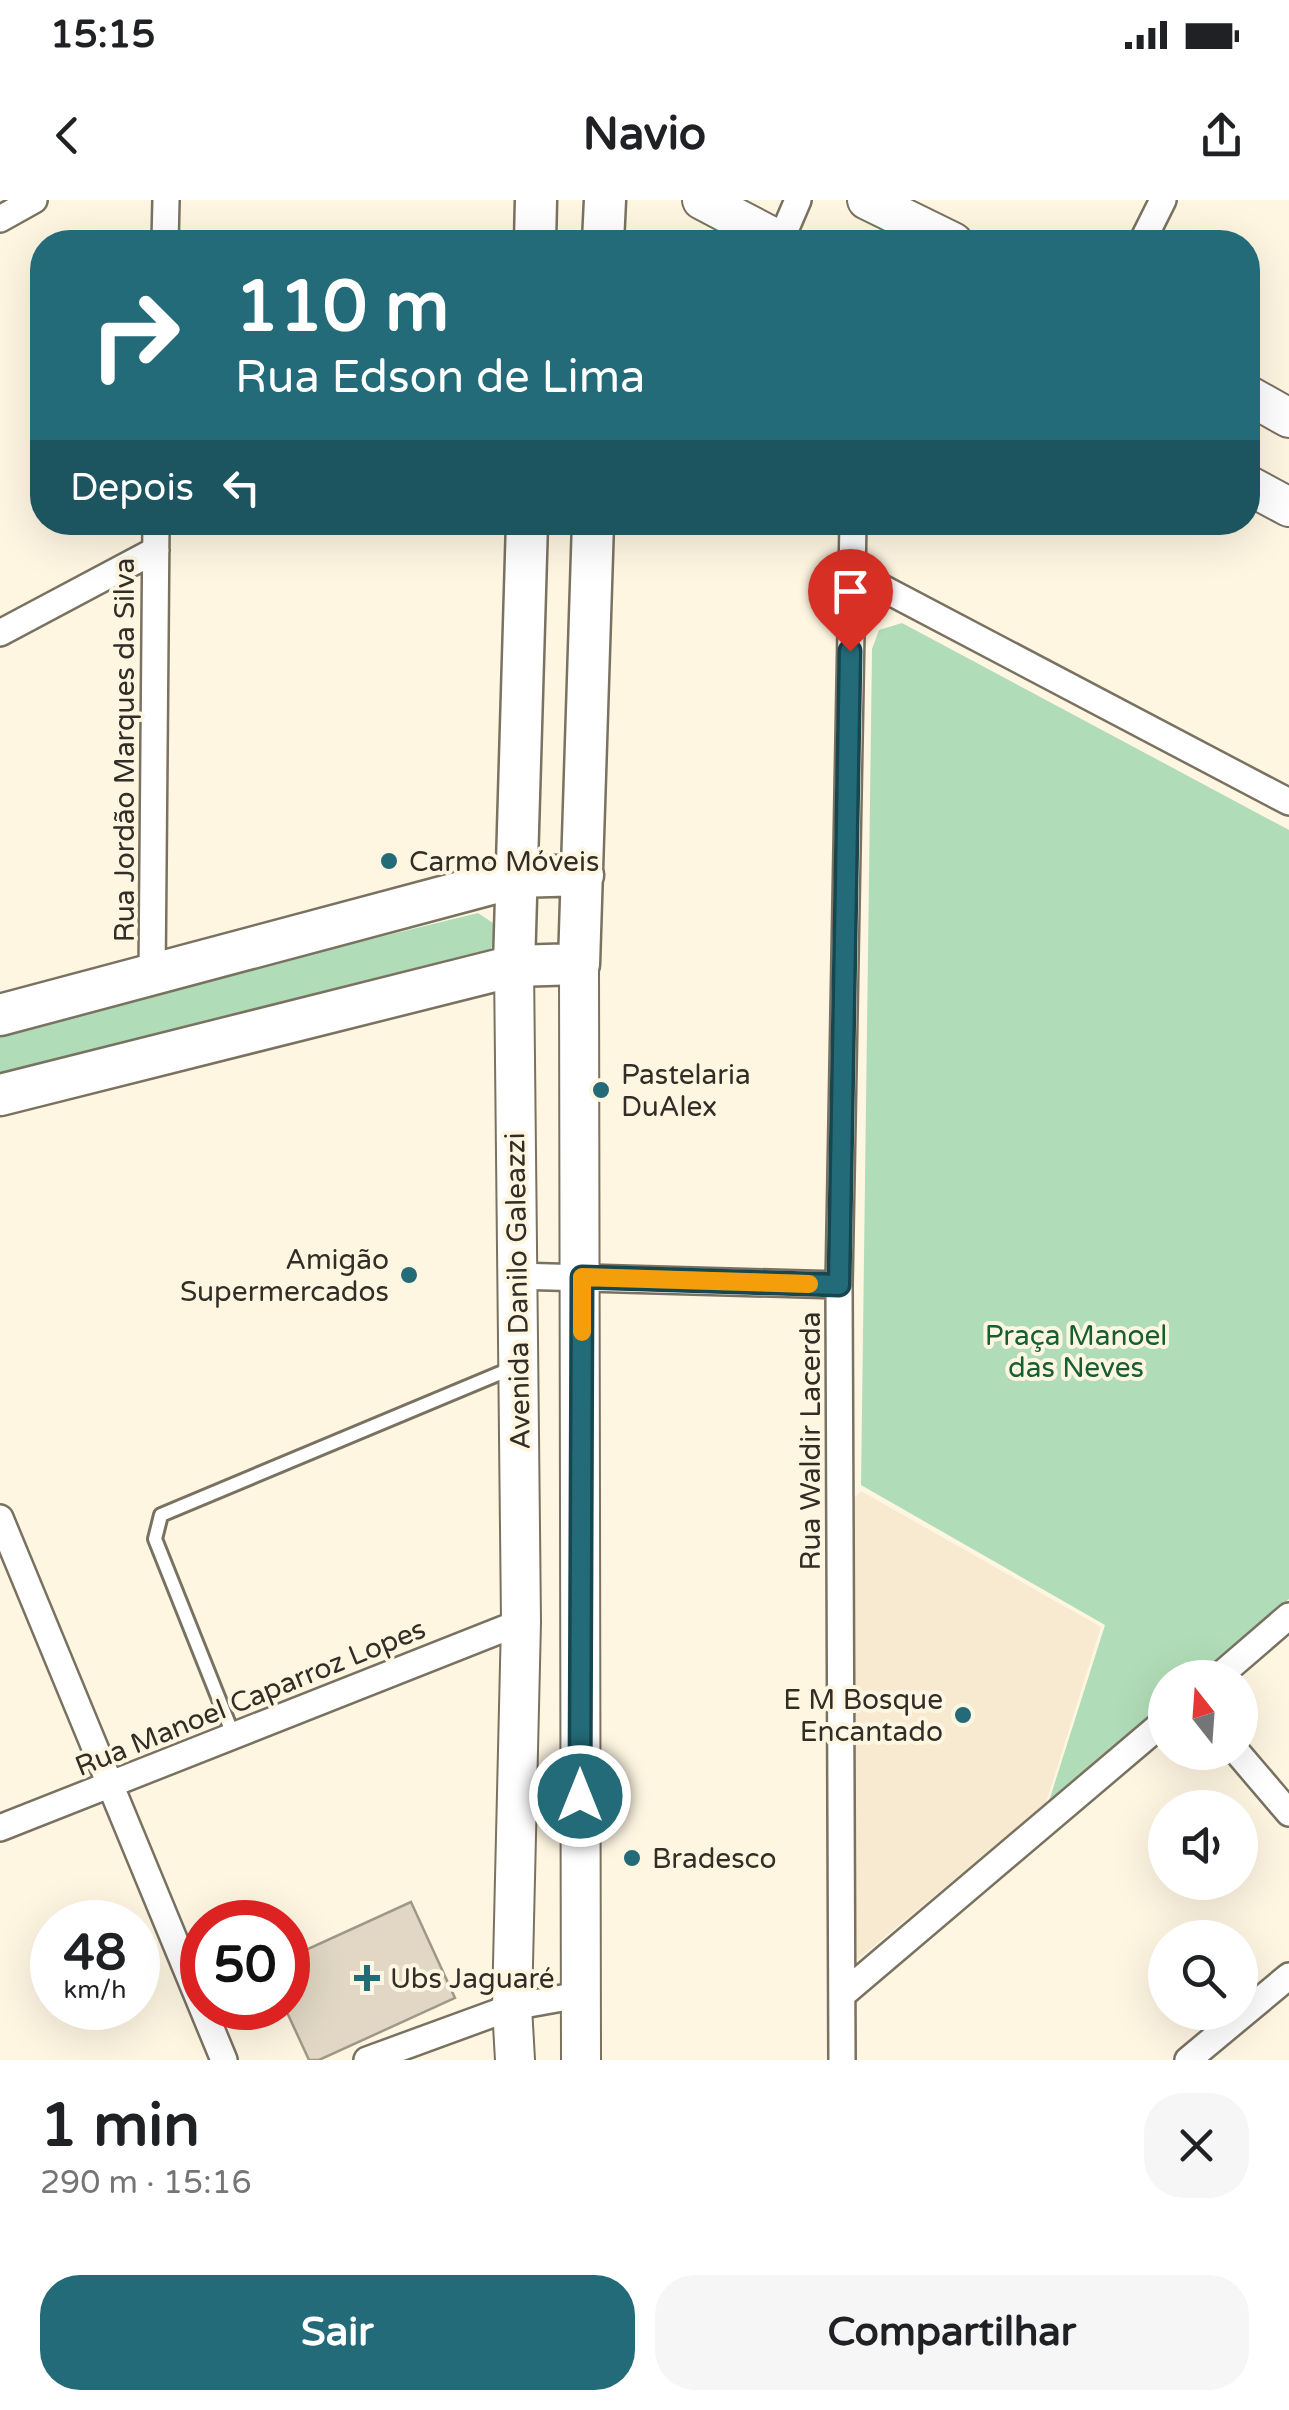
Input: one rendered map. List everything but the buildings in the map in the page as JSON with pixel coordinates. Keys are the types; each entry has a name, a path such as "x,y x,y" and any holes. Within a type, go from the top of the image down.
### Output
{"main road":[{"path":"535,230 536,200"},
{"path":"604,230 606,200"},
{"path":"702,200 758,230"},
{"path":"867,200 929,230"},
{"path":"1260,402 1289,418"},
{"path":"1260,491 1289,507"},
{"name":"Avenida Danilo Galeazzi","path":"515,2060 512,2007 522,1622 514,966 527,535"},
{"path":"581,2060 579,964 594,535"},
{"path":"0,1015 517,878 583,875"},
{"path":"0,1095 514,966 579,964"}],"street":[{"path":"0,219 34,200"},
{"path":"165,230 166,200"},
{"path":"786,230 798,200"},
{"path":"1148,230 1163,200"},
{"name":"Rua Jordão Marques da Silva","path":"152,977 156,535"},
{"name":"Rua Waldir Lacerda","path":"842,2060 839,1285 853,535"},
{"path":"0,634 156,550"},
{"path":"852,572 1289,802"},
{"path":"516,1276 839,1285"},
{"path":"0,1518 224,2060"},
{"path":"1238,1660 1289,1616"},
{"name":"Rua Manoel Caparroz Lopes","path":"0,1828 522,1622"},
{"path":"842,1995 1148,1735"},
{"path":"1252,1770 1289,1813"},
{"path":"1188,2060 1289,1976"},
{"path":"367,2060 512,2007 579,1995"}],"lane":[{"path":"234,1737 155,1538 161,1515 517,1366"}],"shaded area":[{"name":"E M Bosque Encantado","path":"861,1491 1101,1627 1046,1803 857,1960 850,1502"}],"green space":[{"name":"Praça Manoel das Neves","path":"902,623 1289,830 1289,1599 1216,1660 1148,1660 1148,1718 1049,1801 1105,1625 861,1485 872,649 879,630"},
{"path":"478,913 499,927 489,954 0,1073 0,1030"}],"slow traffic":[{"path":"582,1332 582,1277 809,1284"}],"place":[{"name":"Carmo Móveis","path":"389,861"},
{"name":"Pastelaria DuAlex","path":"601,1090"},
{"name":"Amigão Supermercados","path":"409,1275"},
{"name":"E M Bosque Encantado","path":"963,1715"},
{"name":"Bradesco","path":"632,1858"},
{"name":"Ubs Jaguaré","path":"367,1978"}],"route":[{"path":"580,1796 582,1277 839,1285 850,651"}]}
